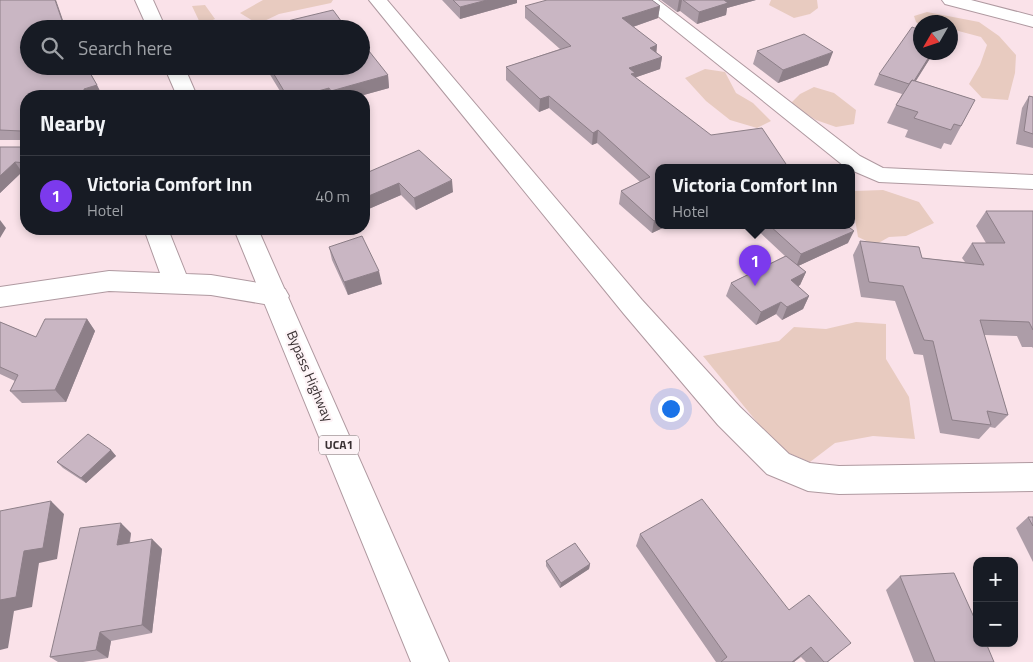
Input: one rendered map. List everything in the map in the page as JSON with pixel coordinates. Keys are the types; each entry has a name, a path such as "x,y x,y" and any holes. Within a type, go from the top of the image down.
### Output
{"street":[{"path":"144,0 153,20"},
{"path":"378,0 633,307 729,416 778,464 808,477 839,480 1033,477"},
{"path":"647,0 844,155 866,169 879,175 903,177 1033,182"},
{"path":"951,0 1033,22"},
{"path":"178,75 184,90"},
{"path":"158,235 176,283"},
{"name":"Bypass Highway","path":"249,235 430,662"},
{"path":"0,297 109,281 211,285 276,296"}],"shaded area":[{"path":"263,0 333,0 331,3 279,14 266,20 251,20 240,13"},
{"path":"771,0 817,0 818,8 810,14 794,18 769,5"},
{"path":"205,5 215,19 199,20 192,6"},
{"path":"927,12 943,15 917,15"},
{"path":"958,18 979,22 999,36 1016,55 1015,73 1008,100 982,98 969,84 980,65 987,45 981,37 958,31"},
{"path":"705,69 725,72 736,93 753,103 771,121 757,128 730,120 706,101 685,78"},
{"path":"814,87 834,93 856,110 854,124 836,127 816,120 790,104 800,94"},
{"path":"883,190 919,202 934,223 906,236 889,237 875,245 858,237 855,219 855,191"},
{"path":"856,322 886,324 886,359 909,397 915,439 873,436 835,443 810,462 779,449 703,356 779,341 794,327 826,329"}],"building":[{"path":"0,0 55,0 62,20 20,20 20,75 91,75 97,85 84,90 20,90 20,131 0,130"},
{"path":"453,0 487,0 460,7"},
{"path":"547,0 652,0 660,6 622,18 657,45 650,48 662,57 629,68 635,73 631,74 711,135 762,128 786,164 655,164 654,221 621,191 650,177 598,130 593,133 549,96 540,99 506,67 571,46 525,6"},
{"path":"683,0 724,0 728,3 699,12"},
{"path":"333,10 340,20 292,20"},
{"path":"913,27 913,60 927,60 914,81 912,80 909,84 879,74"},
{"path":"804,34 833,52 783,70 757,51"},
{"path":"370,52 388,75 335,90 329,88 322,90 283,90 274,75 370,75"},
{"path":"912,80 975,100 961,126 954,124 951,130 914,118 918,112 896,105"},
{"path":"1029,96 1033,97 1033,134 1024,131"},
{"path":"0,147 20,147 20,162 15,162 0,176"},
{"path":"419,150 452,180 414,198 399,183 370,195 370,171"},
{"path":"986,211 1033,211 1033,330 1029,322 980,320 1008,415 987,411 991,425 952,420 933,341 924,340 903,286 869,282 860,241 919,247 922,258 984,265 972,243 1005,243"},
{"path":"773,229 851,229 854,231 801,254"},
{"path":"362,236 379,271 344,282 329,247"},
{"path":"786,256 806,272 791,280 809,296 787,307 781,302 761,312 731,283"},
{"path":"45,319 87,319 55,390 10,391 18,375 0,367 0,322 36,337"},
{"path":"88,434 111,450 81,478 57,462"},
{"path":"702,499 789,610 809,595 851,643 827,662 824,662 811,647 792,662 721,662 727,657 640,534"},
{"path":"51,501 43,548 24,551 16,597 0,600 0,511"},
{"path":"1028,517 1033,517 1033,526"},
{"path":"121,523 117,545 152,539 142,625 100,632 96,650 50,657 80,528"},
{"path":"575,543 590,564 561,583 546,561"},
{"path":"954,573 973,615 973,647 988,647 994,662 935,662 900,576"}],"place":[{"name":"Victoria Comfort Inn","path":"755,286"}]}
